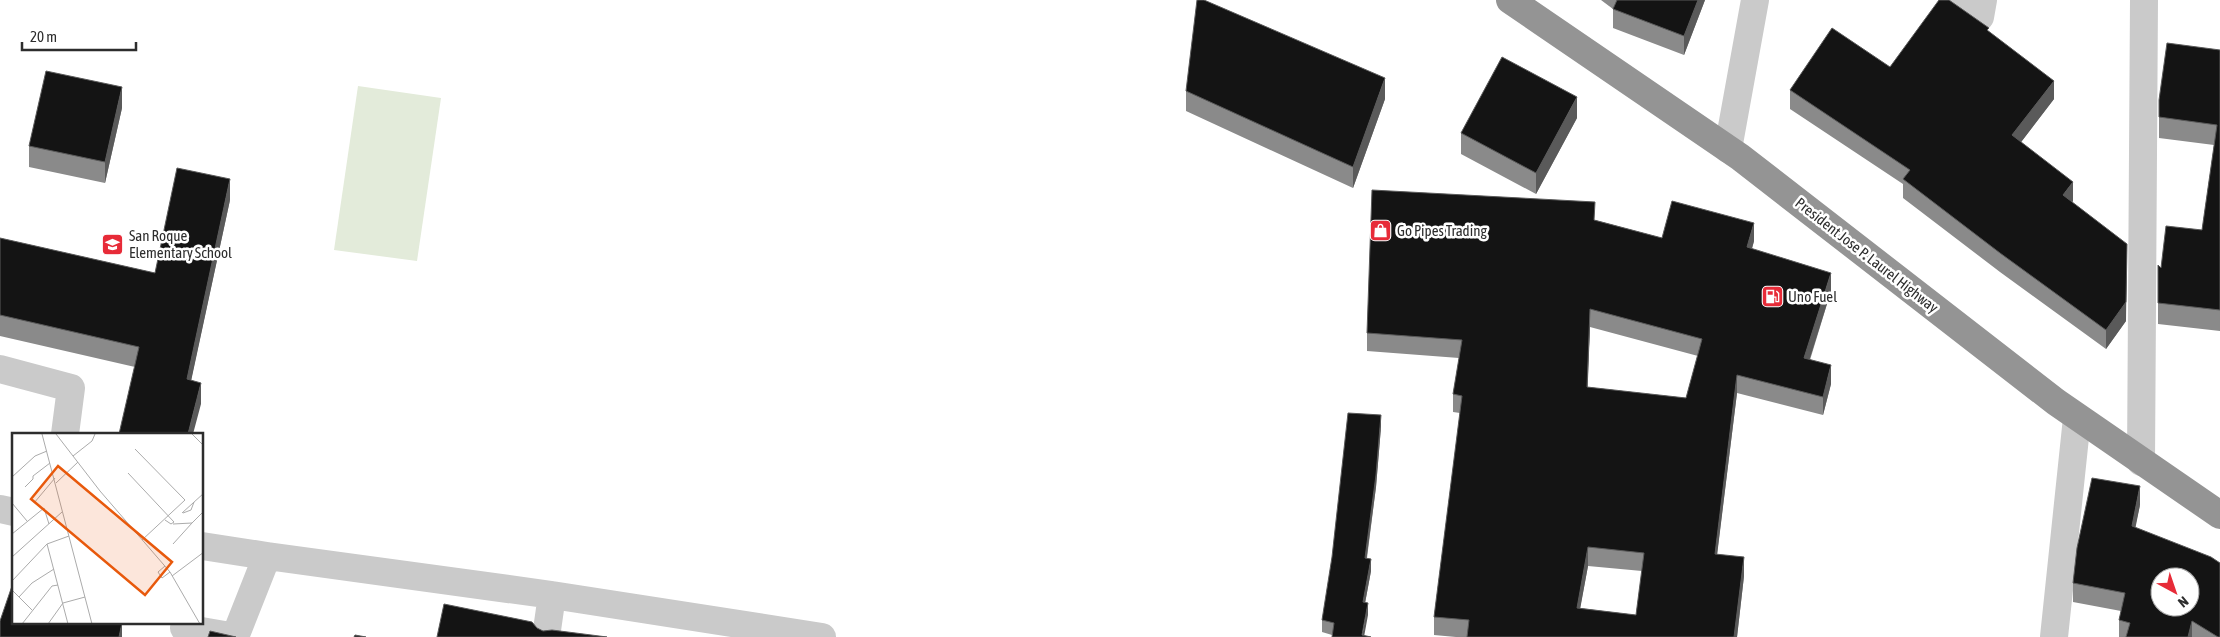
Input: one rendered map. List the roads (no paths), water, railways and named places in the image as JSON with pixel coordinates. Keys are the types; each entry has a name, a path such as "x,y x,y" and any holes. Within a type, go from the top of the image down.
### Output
{"highway":[{"name":"President Jose P. Laurel Highway","path":"1510,0 1728,149 2077,418 2220,516"}],"street":[{"path":"1728,149 1755,0"},
{"path":"1952,0 1980,17 1983,0"},
{"path":"2141,462 2144,0"},
{"path":"0,369 71,388 65,433"},
{"path":"2054,637 2077,418"},
{"path":"204,546 552,595 822,637"},
{"path":"184,628 236,637 267,556"},
{"path":"546,637 552,595"}],"place":[{"name":"Go Pipes Trading","path":"1381,230"},
{"name":"San Roque Elementary School","path":"113,244"},
{"name":"Uno Fuel","path":"1772,296"}]}
